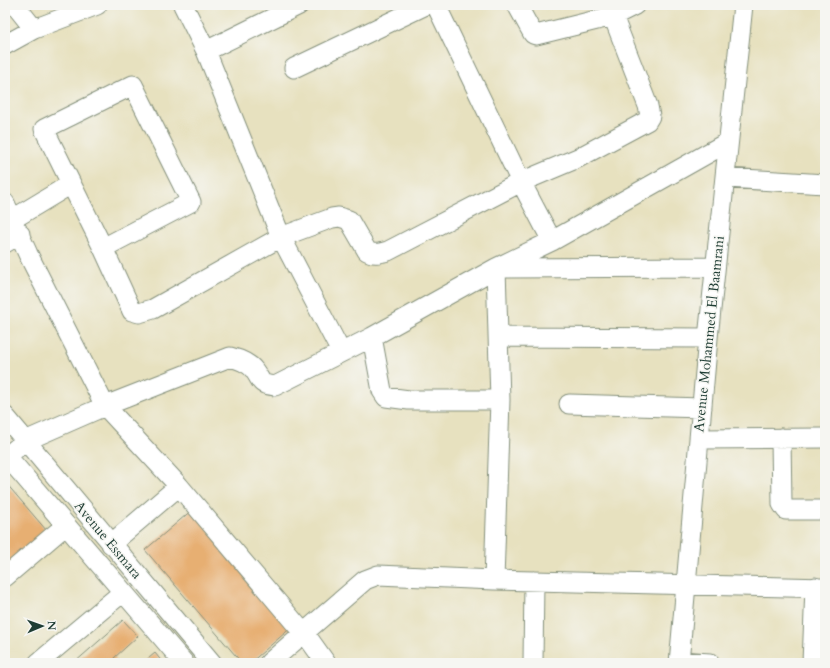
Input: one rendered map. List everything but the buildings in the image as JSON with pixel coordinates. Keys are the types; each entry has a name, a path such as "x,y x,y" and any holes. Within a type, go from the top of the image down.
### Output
{"street":[{"path":"15,5 34,29"},
{"path":"5,45 34,29 97,5"},
{"path":"183,5 206,51 282,237 341,352"},
{"path":"206,51 299,5"},
{"path":"294,68 426,5"},
{"path":"436,5 521,182 552,241"},
{"path":"517,5 533,34 536,35 612,16 635,5"},
{"name":"Avenue Mohammed El Baamrani","path":"679,662 708,338 743,5"},
{"path":"103,248 191,202 133,85 44,129 103,248 132,311 139,313 153,309 282,237 332,218 344,217 349,220 367,250 372,253 379,253 388,250 521,182 578,158 647,121 650,116 648,106 612,16"},
{"path":"6,456 25,441 105,406 230,357 239,359 254,369 260,382 265,385 275,386 372,337 496,268 552,241 728,142"},
{"path":"726,178 825,184"},
{"path":"71,184 11,225 28,254 105,406 179,486 304,634 326,663"},
{"path":"496,268 715,267"},
{"path":"494,580 500,400 496,268"},
{"path":"372,337 382,391 386,397 409,400 500,400"},
{"path":"498,337 708,338"},
{"path":"569,404 702,408"},
{"name":"Avenue Essmara","path":"5,416 212,663"},
{"path":"781,438 782,504 786,510 825,510"},
{"path":"699,439 825,438"},
{"name":"Avenue Essmara","path":"6,456 183,663"},
{"path":"112,544 179,486"},
{"path":"5,577 66,525"},
{"path":"269,663 366,580 378,575 494,580 820,588 812,663"},
{"path":"532,663 534,581"},
{"path":"38,663 123,592"},
{"path":"679,662 710,663"}]}
